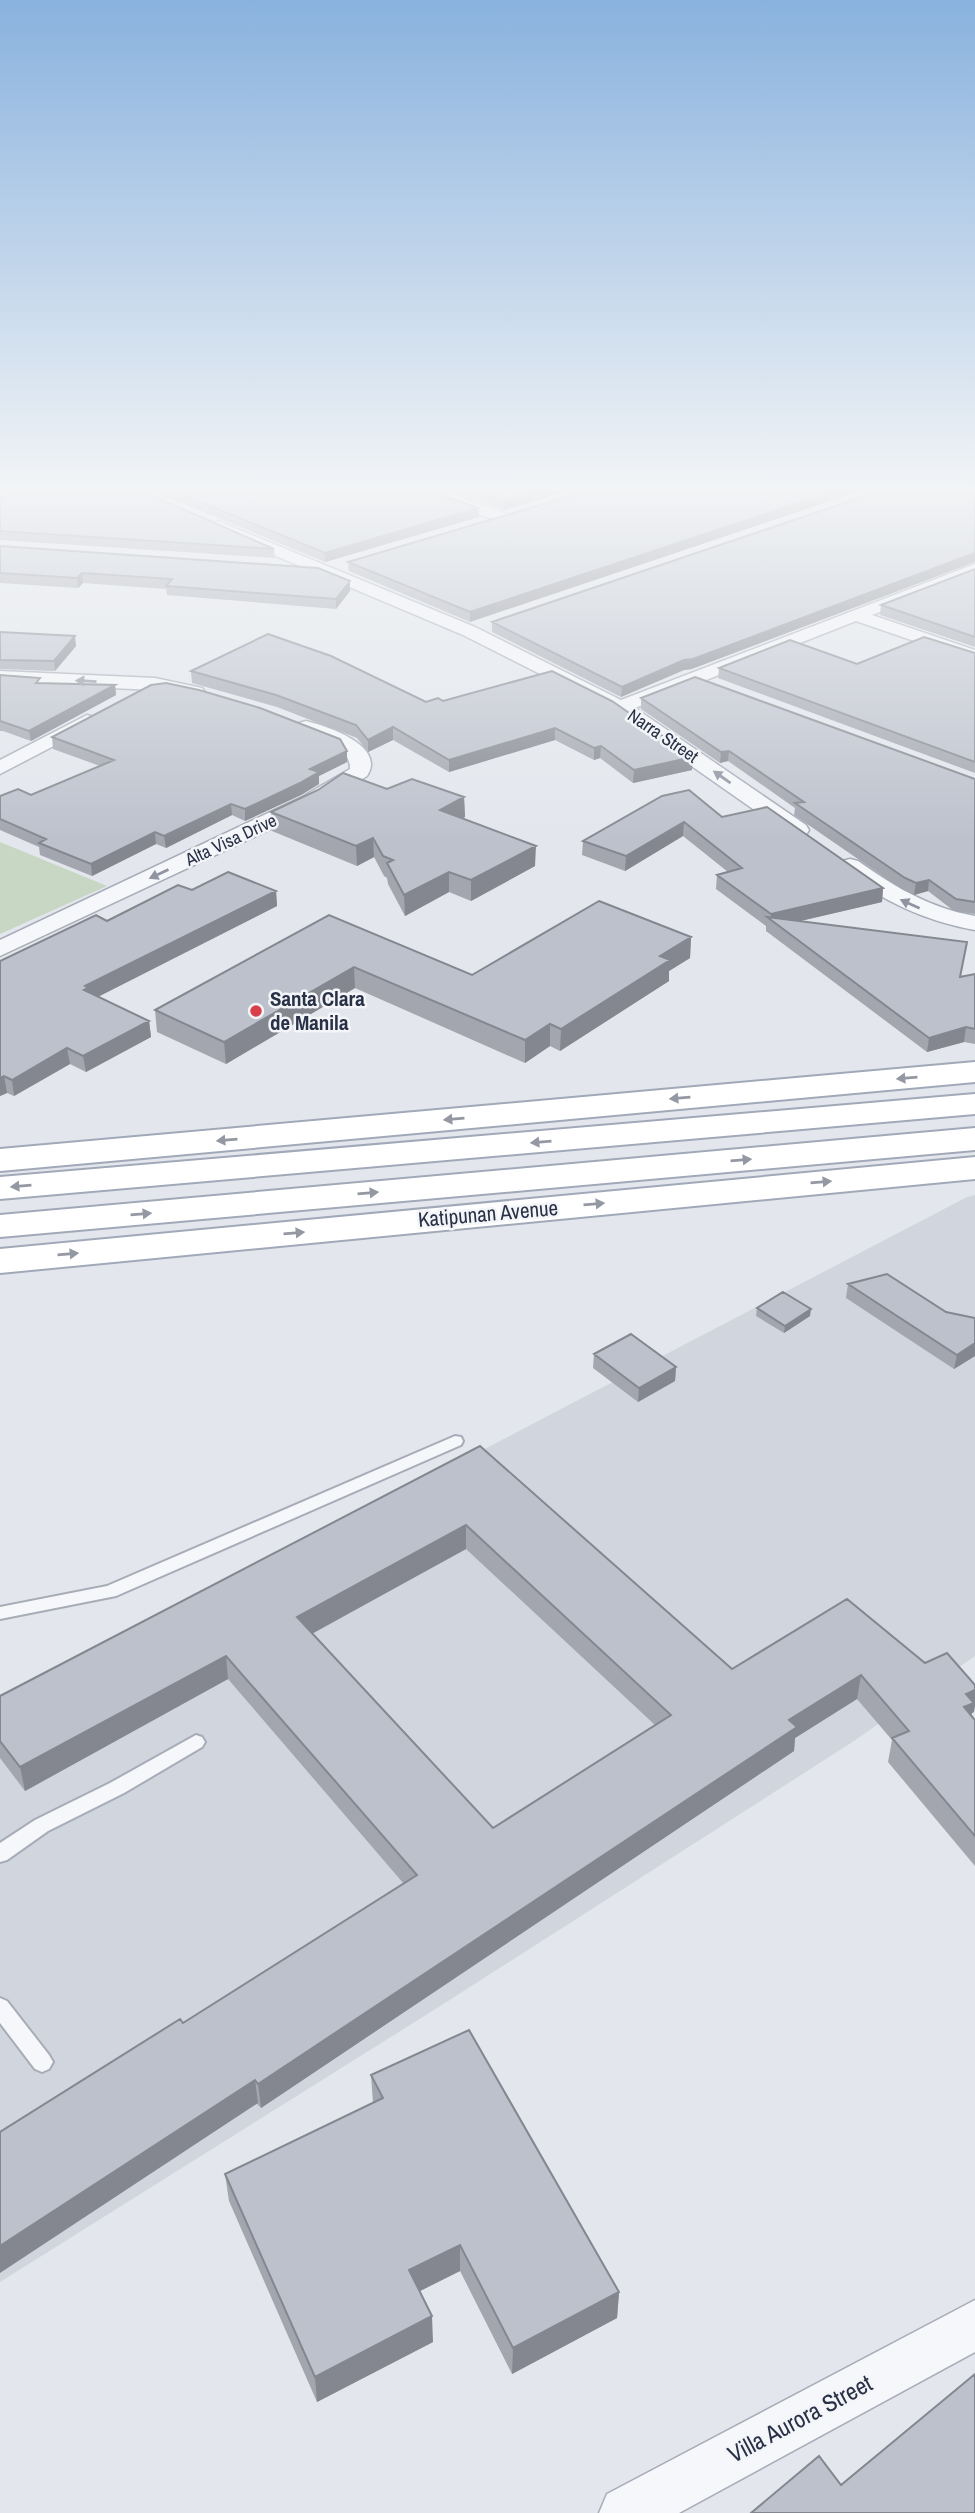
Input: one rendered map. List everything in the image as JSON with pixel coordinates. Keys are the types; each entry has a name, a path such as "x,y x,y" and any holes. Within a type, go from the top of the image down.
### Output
{"main road":[{"path":"0,1160 975,1072"},
{"path":"0,1188 975,1104"},
{"name":"Katipunan Avenue","path":"0,1226 975,1139"},
{"name":"Katipunan Avenue","path":"0,1261 975,1168"}],"street":[{"name":"Narra Street","path":"414,607 469,631 620,707 816,842"},
{"path":"620,707 875,607"},
{"path":"855,615 975,656"},
{"path":"469,631 495,622"},
{"path":"0,677 155,684 217,697"},
{"path":"691,677 717,687"},
{"path":"0,768 155,684"},
{"name":"Alta Visa Drive","path":"0,949 310,802 360,772 360,758 349,744 281,718"},
{"path":"838,858 894,897 941,918 975,923"},
{"name":"Villa Aurora Street","path":"626,2513 975,2325"}],"lane":[{"path":"0,1614 110,1592 455,1441"},
{"path":"0,1854 12,1843 60,1813 116,1788 196,1742"},
{"path":"0,2007 42,2062"}],"shaded area":[{"path":"975,1195 975,1656 854,1741 445,2003 0,2282 0,1702"}],"green space":[{"path":"0,842 107,886 0,934"}],"building":[{"path":"458,607 484,607 470,612"},
{"path":"536,607 831,607 693,659 684,660 622,687 492,622"},
{"path":"888,607 975,607 975,637"},
{"path":"0,632 75,636 54,661 0,660"},
{"path":"268,634 331,656 426,702 438,698 443,701 552,671 612,701 693,757 634,770 601,746 594,748 555,728 449,760 393,727 368,740 356,725 276,695 191,671"},
{"path":"924,637 975,653 975,762 719,668 790,640 857,664"},
{"path":"0,675 40,678 36,683 115,685 29,731 0,721"},
{"path":"695,677 975,779 975,902 956,899 929,880 916,883 905,878 795,803 804,802 729,751 721,752 641,698"},
{"path":"166,683 260,708 340,739 347,751 310,769 319,772 300,783 245,809 231,804 164,836 155,832 91,864 39,843 46,839 0,819 0,796 18,789 31,795 114,760 52,737 151,685"},
{"path":"343,773 387,789 412,779 464,797 440,810 536,846 471,880 449,872 404,895 387,863 393,860 383,856 373,838 356,846 271,812 318,790"},
{"path":"689,790 722,817 767,807 883,888 771,914 717,875 742,868 684,822 626,856 583,841 662,796"},
{"path":"228,872 276,891 85,986 88,988 84,990 149,1021 83,1056 67,1048 12,1080 4,1076 0,1078 0,961 96,915 107,921 178,885 192,890"},
{"path":"599,901 691,937 660,956 670,960 561,1029 550,1024 525,1040 354,967 224,1042 155,1010 329,915 472,975"},
{"path":"767,917 967,942 960,977 975,974 975,1029 966,1027 929,1038"},
{"path":"887,1274 946,1312 975,1318 975,1343 957,1355 848,1284"},
{"path":"783,1292 811,1309 785,1326 757,1308"},
{"path":"631,1334 676,1367 639,1388 594,1354"},
{"path":"480,1446 732,1669 847,1599 925,1663 947,1653 975,1685 975,1690 966,1694 974,1703 964,1707 975,1720 975,1836 892,1738 909,1731 861,1675 789,1720 797,1727 258,2084 255,2080 0,2246 0,2132 180,2019 183,2023 417,1875 226,1656 20,1767 0,1741 0,1696","holes":["466,1525 671,1715 493,1828 297,1617"]},
{"path":"469,2030 619,2292 513,2348 460,2245 409,2270 432,2316 315,2377 225,2174 383,2098 371,2075"},
{"path":"975,2374 975,2513 751,2513 819,2456 841,2485"}],"place":[{"name":"Santa Clara de Manila","path":"256,1011"}]}
